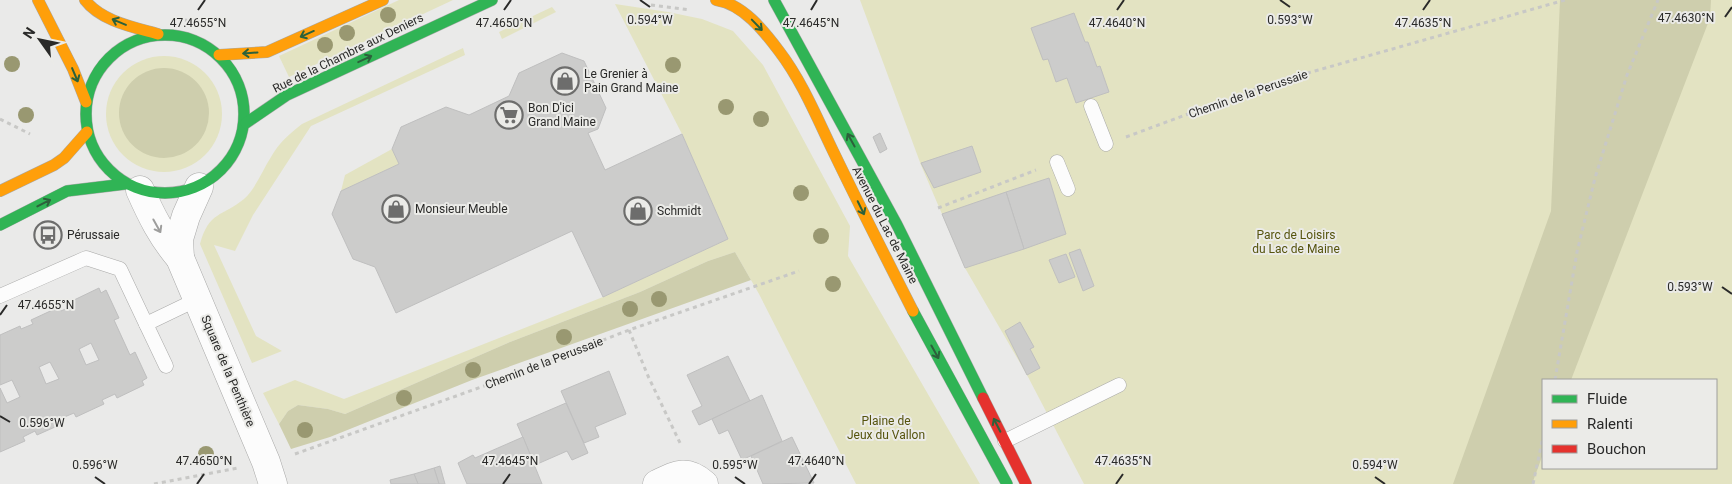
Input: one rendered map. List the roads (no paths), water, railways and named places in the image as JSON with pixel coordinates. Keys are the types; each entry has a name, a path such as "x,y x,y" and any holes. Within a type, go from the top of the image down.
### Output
{"street":[{"path":"38,0 73,69 86,102 87,132 95,152 108,170 133,187 148,193 172,194 199,187 222,172 238,149 246,123 241,85 220,54 201,42 180,35 158,34 119,23 88,6 85,0"},
{"path":"220,54 267,52 383,0"},
{"name":"Rue de la Chambre aux Deniers","path":"246,123 287,95 492,0"},
{"name":"Avenue du Lac de Maine","path":"716,0 722,1 746,14 780,52 801,86 872,232 1006,484"},
{"name":"Avenue du Lac de Maine","path":"774,0 893,217 1026,484"},
{"path":"86,102 94,77 111,56 132,42 158,34"},
{"path":"0,191 54,165 64,158 87,132"},
{"path":"0,225 67,191 133,187"},
{"name":"Square de la Penthière","path":"133,187 167,243 180,258 266,462 273,484"},
{"name":"Square de la Penthière","path":"180,258 179,239 186,216 199,187"},
{"path":"657,484 675,475 682,474 697,478 704,484"}],"lane":[{"path":"1092,106 1106,144"},
{"path":"1057,162 1068,189"},
{"path":"0,296 86,258 120,269 166,366"},
{"path":"146,324 198,299"},
{"path":"1005,441 1119,385"}],"place":[{"name":"Le Grenier à Pain Grand Maine","path":"565,81"},
{"name":"Bon D'ici Grand Maine","path":"509,115"},
{"name":"Monsieur Meuble","path":"396,209"},
{"name":"Schmidt","path":"638,211"},
{"name":"Pérussaie","path":"48,235"}],"park label":[{"name":"Parc de Loisirs du Lac de Maine","path":"1296,242"},
{"name":"Plaine de Jeux du Vallon","path":"886,428"}]}
